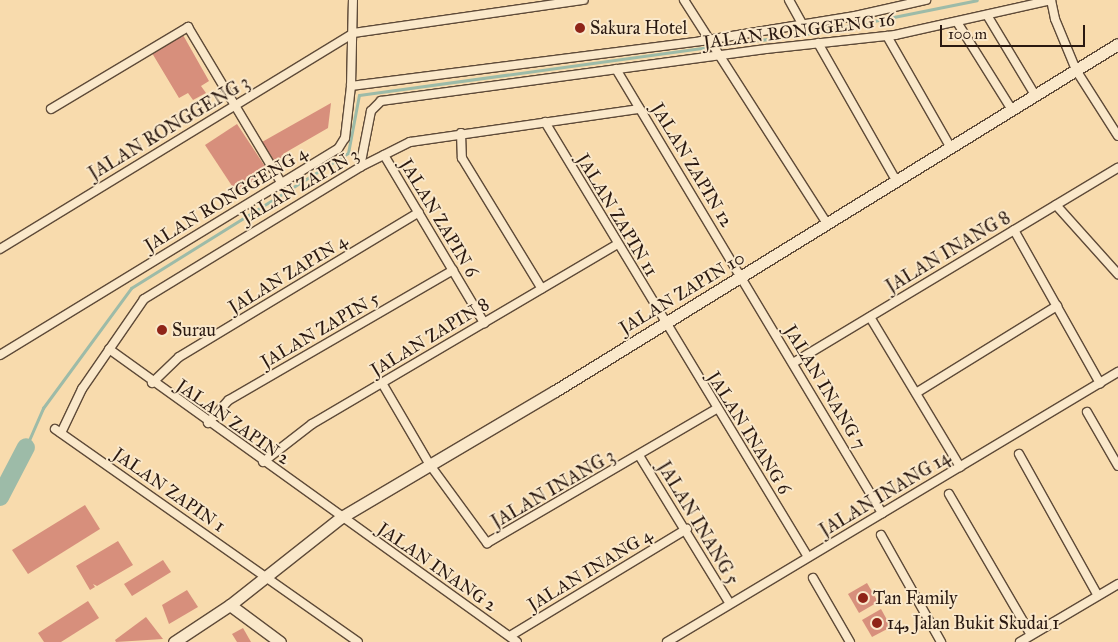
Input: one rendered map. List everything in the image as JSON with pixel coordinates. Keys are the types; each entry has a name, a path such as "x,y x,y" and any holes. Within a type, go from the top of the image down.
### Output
{"street":[{"name":"JALAN RONGGENG 4","path":"0,355 338,149 345,138 351,86 354,33 353,0"},
{"path":"354,33 584,0"},
{"path":"684,0 707,39 828,225"},
{"path":"789,0 802,23"},
{"name":"JALAN RONGGENG 16","path":"351,86 707,39 926,0"},
{"path":"1051,0 1076,70 1118,136"},
{"name":"JALAN RONGGENG 16","path":"360,167 371,111 381,101 616,69 887,36 1051,0"},
{"path":"987,15 1035,95"},
{"path":"957,22 1012,110"},
{"path":"51,109 188,28 282,184"},
{"name":"JALAN RONGGENG 3","path":"0,249 354,33"},
{"path":"887,36 951,148"},
{"path":"818,44 897,182"},
{"name":"JALAN ZAPIN 10","path":"174,642 230,605 340,518 828,225 1118,44"},
{"name":"JALAN ZAPIN 12","path":"616,69 742,277"},
{"name":"JALAN ZAPIN 3","path":"58,431 82,389 144,299 360,167 410,142 461,133 640,109"},
{"name":"JALAN ZAPIN 11","path":"545,122 665,323"},
{"path":"461,133 462,158 542,289"},
{"name":"JALAN ZAPIN 6","path":"384,154 484,323"},
{"name":"JALAN INANG 8","path":"793,363 1118,168"},
{"path":"1056,205 1118,274"},
{"name":"JALAN ZAPIN 4","path":"152,383 179,357 419,212"},
{"path":"1014,230 1100,383"},
{"name":"JALAN ZAPIN 8","path":"263,462 312,424 617,244"},
{"name":"JALAN ZAPIN 5","path":"208,423 228,400 453,270"},
{"name":"JALAN INANG 7","path":"742,277 882,513"},
{"path":"916,394 1057,306"},
{"path":"870,317 960,467"},
{"name":"JALAN INANG 6","path":"665,323 808,558"},
{"name":"JALAN ZAPIN 2","path":"109,349 152,383 340,518"},
{"name":"JALAN INANG 14","path":"667,642 1118,372"},
{"path":"382,383 430,465"},
{"name":"JALAN INANG 3","path":"430,465 487,542 640,457 716,409"},
{"path":"1086,412 1118,466"},
{"name":"JALAN ZAPIN 1","path":"58,431 266,575 358,642"},
{"path":"1019,454 1098,596"},
{"name":"JALAN INANG 5","path":"640,457 687,529 730,604"},
{"path":"950,494 1031,635"},
{"name":"JALAN INANG 2","path":"340,518 517,642"},
{"name":"JALAN INANG 4","path":"510,636 687,529"},
{"path":"881,535 941,642"},
{"path":"813,578 850,642"},
{"path":"1020,642 1118,584"},
{"path":"230,605 280,642"}],"building":[{"path":"183,35 209,81 201,86 206,93 193,100 188,93 179,98 152,53"},
{"path":"331,103 328,128 283,154 286,159 275,164 262,142"},
{"path":"237,124 268,171 236,192 205,145"},
{"path":"85,505 100,529 28,574 12,550"},
{"path":"118,541 133,565 97,586 93,584 95,587 90,590 76,566"},
{"path":"163,560 171,572 132,596 124,584"},
{"name":"Tan Family","path":"867,583 878,602 859,613 848,594"},
{"path":"187,590 198,607 169,624 162,605"},
{"path":"88,601 99,618 61,642 44,642 38,633"},
{"name":"14, Jalan Bukit Skudai 1","path":"881,609 891,627 872,637 862,620"},
{"path":"146,617 163,639 116,642 115,640"},
{"path":"243,628 251,642 237,642 232,634"}],"waterway":[{"path":"26,447 43,408 131,288 348,153 359,95 819,32 977,0"},
{"path":"0,497 26,447"}],"place":[{"name":"Sakura Hotel","path":"580,28"},
{"name":"Surau","path":"162,330"},
{"name":"Tan Family","path":"863,598"},
{"name":"14, Jalan Bukit Skudai 1","path":"877,623"}]}
